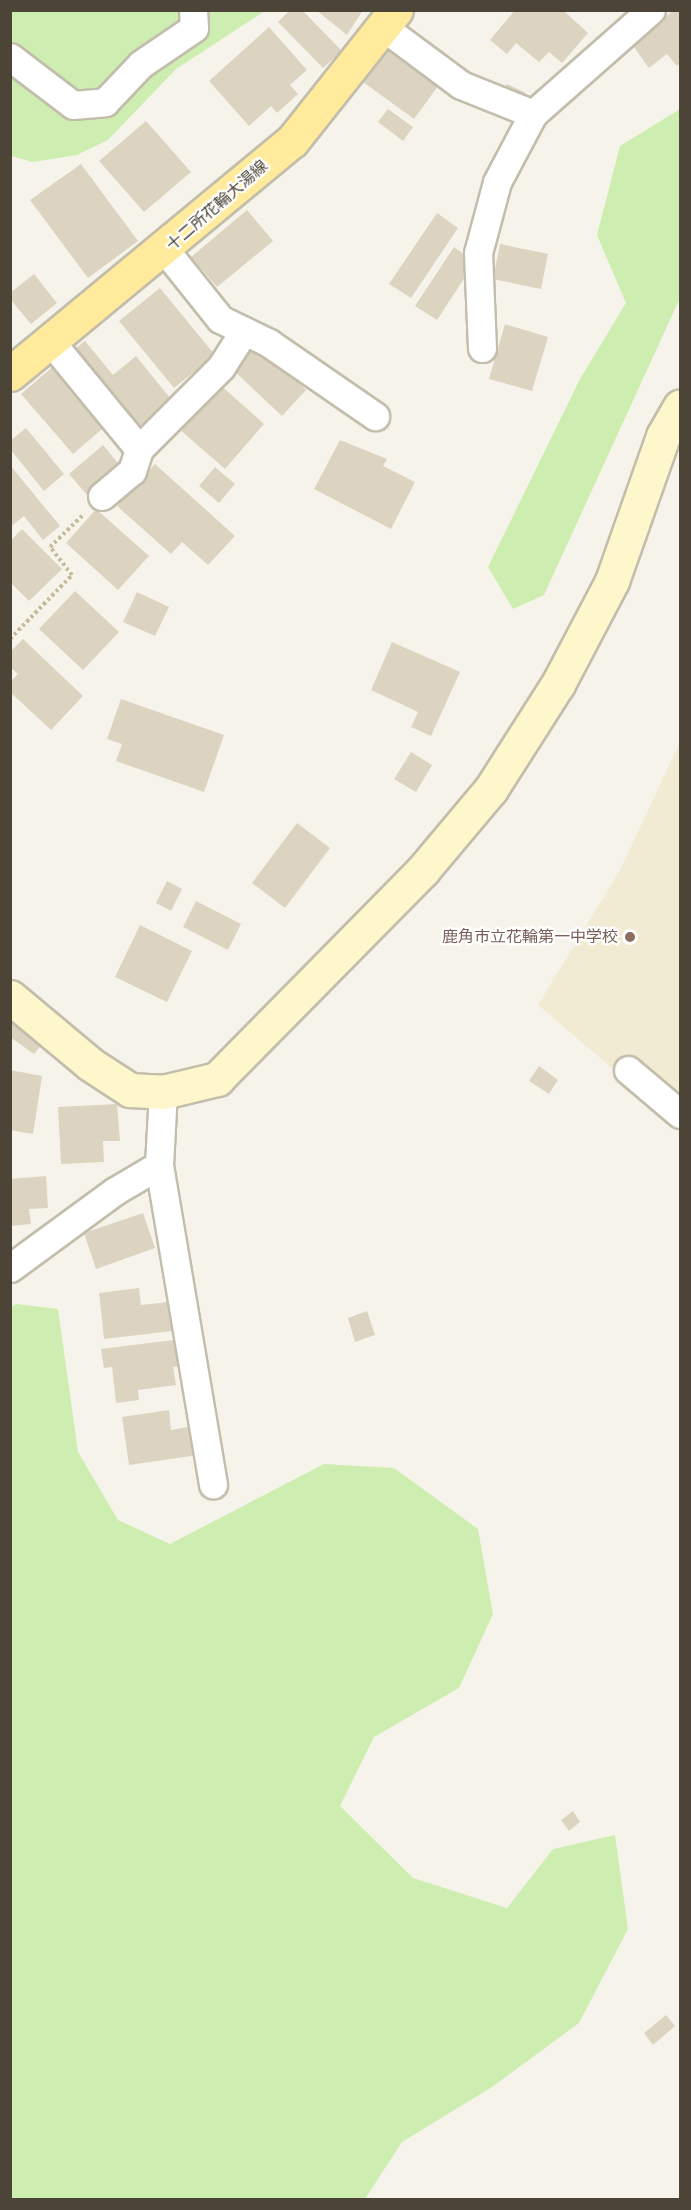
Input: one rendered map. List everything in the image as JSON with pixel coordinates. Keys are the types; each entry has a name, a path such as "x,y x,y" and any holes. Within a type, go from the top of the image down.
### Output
{"main road":[{"name":"十二所花輪大湯線","path":"10,374 165,250 292,141 390,19"}],"street":[{"path":"10,57 73,105 105,102 141,64 194,28 193,10"},
{"path":"482,348 478,253 497,182 533,114 651,10"},
{"path":"390,19 461,86 533,114"},
{"path":"165,250 220,319 269,343 375,416"},
{"path":"102,496 132,471 139,449 220,367 244,331"},
{"path":"51,342 139,449"},
{"path":"10,997 90,1064 130,1090 163,1092 218,1079 423,870 492,789 558,684 612,582 663,436 681,407"},
{"path":"628,1070 681,1114"},
{"path":"163,1092 159,1166 213,1484"},
{"path":"10,1268 114,1191 159,1166"}],"path":[{"path":"10,639 72,574 50,548 102,496"}],"shaded area":[{"name":"鹿角市立花輪第一中学校","path":"680,742 680,1126 538,1005 620,870"}],"green space":[{"path":"10,11 265,11 176,69 108,140 77,155 33,162 11,156"},
{"path":"680,109 680,298 544,595 513,609 488,567 580,379 626,303 597,235 620,146"},
{"path":"16,1304 58,1309 78,1452 118,1520 170,1544 324,1464 394,1468 478,1529 493,1614 459,1688 374,1737 340,1806 413,1878 507,1908 553,1849 615,1835 628,1929 579,2023 492,2087 402,2142 365,2199 11,2199 10,1308"}],"building":[{"path":"290,10 302,10 342,51 323,68 278,22"},
{"path":"316,10 363,10 347,35"},
{"path":"515,10 563,10 588,33 562,63 549,52 539,62 516,43 507,54 490,40"},
{"path":"674,10 680,10 680,63 677,66 667,54 649,68 631,43"},
{"path":"269,27 307,70 290,85 298,94 277,113 271,106 249,126 209,81"},
{"path":"391,45 441,82 414,119 363,82"},
{"path":"507,84 526,93 522,100 503,91"},
{"path":"388,109 413,127 403,141 378,122"},
{"path":"146,121 191,172 144,212 99,161"},
{"path":"81,164 138,241 88,278 30,200"},
{"path":"247,210 273,241 217,287 191,257"},
{"path":"437,213 458,228 411,298 389,284"},
{"path":"500,244 548,254 541,289 493,279"},
{"path":"454,247 475,262 437,320 415,306"},
{"path":"34,274 57,303 31,324 10,299 10,293"},
{"path":"160,288 215,355 174,388 119,321"},
{"path":"505,324 548,337 532,391 489,379"},
{"path":"85,341 113,375 136,356 175,404 141,432 74,350"},
{"path":"256,343 306,390 282,416 232,369"},
{"path":"56,364 108,424 73,454 21,394"},
{"path":"218,383 264,424 225,469 178,428"},
{"path":"26,428 64,474 44,491 10,449 10,441"},
{"path":"340,440 387,459 383,466 415,482 391,529 314,489"},
{"path":"103,445 122,468 88,496 69,474"},
{"path":"155,464 235,536 208,565 182,542 171,554 117,506"},
{"path":"10,465 60,526 43,540 24,516 10,527"},
{"path":"215,467 235,484 219,503 199,486"},
{"path":"96,509 149,556 118,590 66,543"},
{"path":"22,529 62,569 29,601 10,582 10,541"},
{"path":"75,591 119,632 83,670 39,629"},
{"path":"137,592 169,607 155,636 123,622"},
{"path":"23,639 83,696 51,730 10,692 10,682 18,674 10,667 10,652"},
{"path":"392,642 460,672 431,736 411,727 418,712 371,690"},
{"path":"121,699 224,735 204,792 116,761 122,744 107,739"},
{"path":"411,752 432,765 416,792 394,779"},
{"path":"297,823 330,848 285,908 252,883"},
{"path":"167,881 182,889 171,911 156,903"},
{"path":"196,901 241,924 228,950 183,927"},
{"path":"140,925 192,951 167,1002 115,977"},
{"path":"16,1017 46,1039 34,1054 10,1037 10,1025"},
{"path":"539,1066 558,1080 549,1094 529,1081"},
{"path":"10,1070 42,1076 33,1134 10,1130"},
{"path":"117,1104 120,1141 103,1141 104,1162 61,1164 58,1107"},
{"path":"46,1176 48,1208 29,1209 31,1224 10,1226 10,1179"},
{"path":"143,1213 155,1248 96,1269 84,1233"},
{"path":"139,1288 141,1305 169,1302 172,1331 104,1339 99,1293"},
{"path":"367,1311 375,1335 355,1342 348,1318"},
{"path":"181,1339 185,1366 173,1367 176,1385 138,1390 139,1400 116,1403 112,1367 104,1368 101,1349"},
{"path":"169,1410 171,1430 193,1426 198,1455 129,1465 122,1417"},
{"path":"573,1811 580,1822 569,1831 561,1820"},
{"path":"666,2015 675,2026 653,2045 644,2033"}],"place":[{"name":"鹿角市立花輪第一中学校","path":"630,937"}]}
